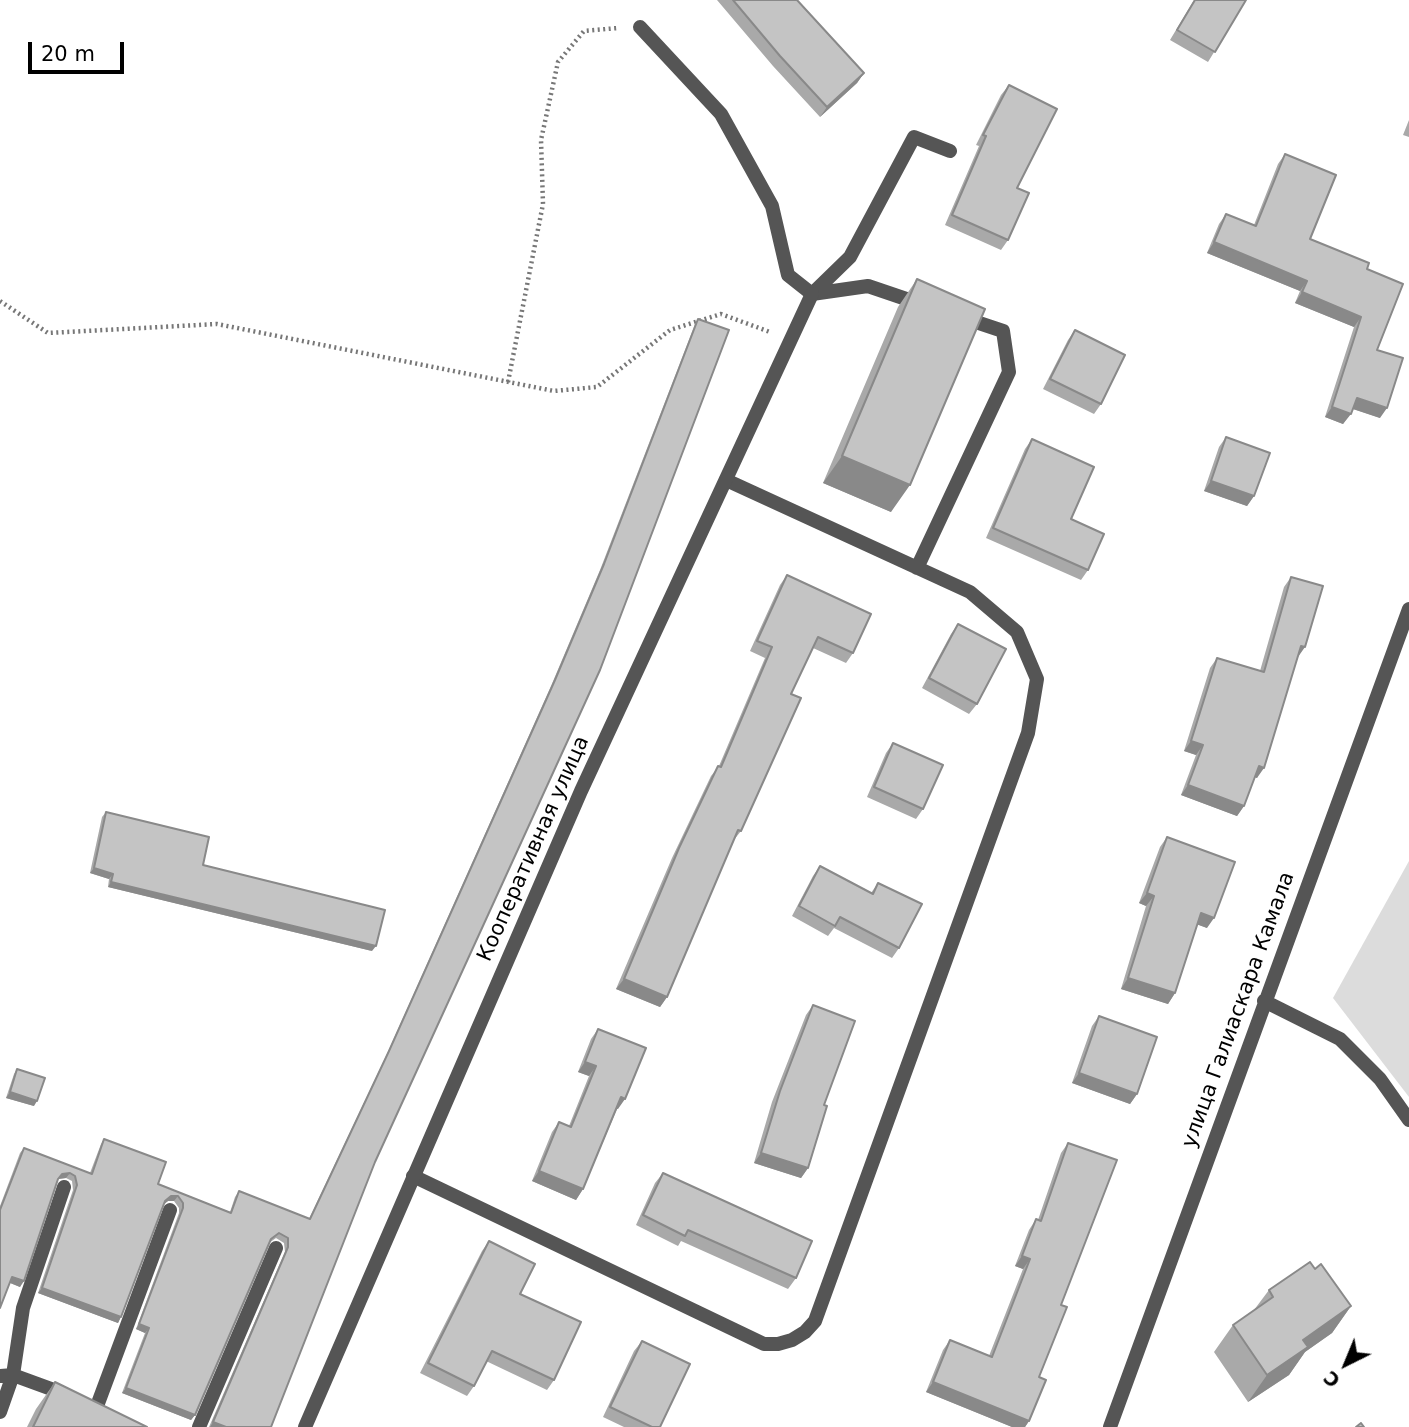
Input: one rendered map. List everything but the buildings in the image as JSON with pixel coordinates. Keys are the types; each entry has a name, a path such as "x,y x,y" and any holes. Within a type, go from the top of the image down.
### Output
{"street":[{"path":"640,26 721,114 772,206 788,275 812,293 868,286 930,306"},
{"path":"812,293 850,257 914,137 950,151"},
{"name":"Кооперативная улица","path":"305,1427 581,791 812,293"},
{"path":"917,568 1009,372 1003,331 954,315"},
{"path":"414,1177 764,1344 792,1340 805,1332 815,1321 1028,733 1037,679 1017,632 970,592 726,480"},
{"name":"улица Галиаскара Камала","path":"1110,1427 1409,609"},
{"path":"1264,1001 1340,1038 1380,1079 1409,1120"},
{"path":"0,1412 6,1375 23,1308 64,1187"},
{"path":"6,1375 91,1404 170,1210"},
{"path":"199,1427 276,1248"}],"path":[{"path":"508,382 543,204 541,140 558,62 584,31 640,26"},
{"path":"0,301 48,333 217,324 554,391 597,387 670,330 721,314 791,340"}],"shaded area":[{"path":"1409,861 1409,1097 1333,998"}]}
